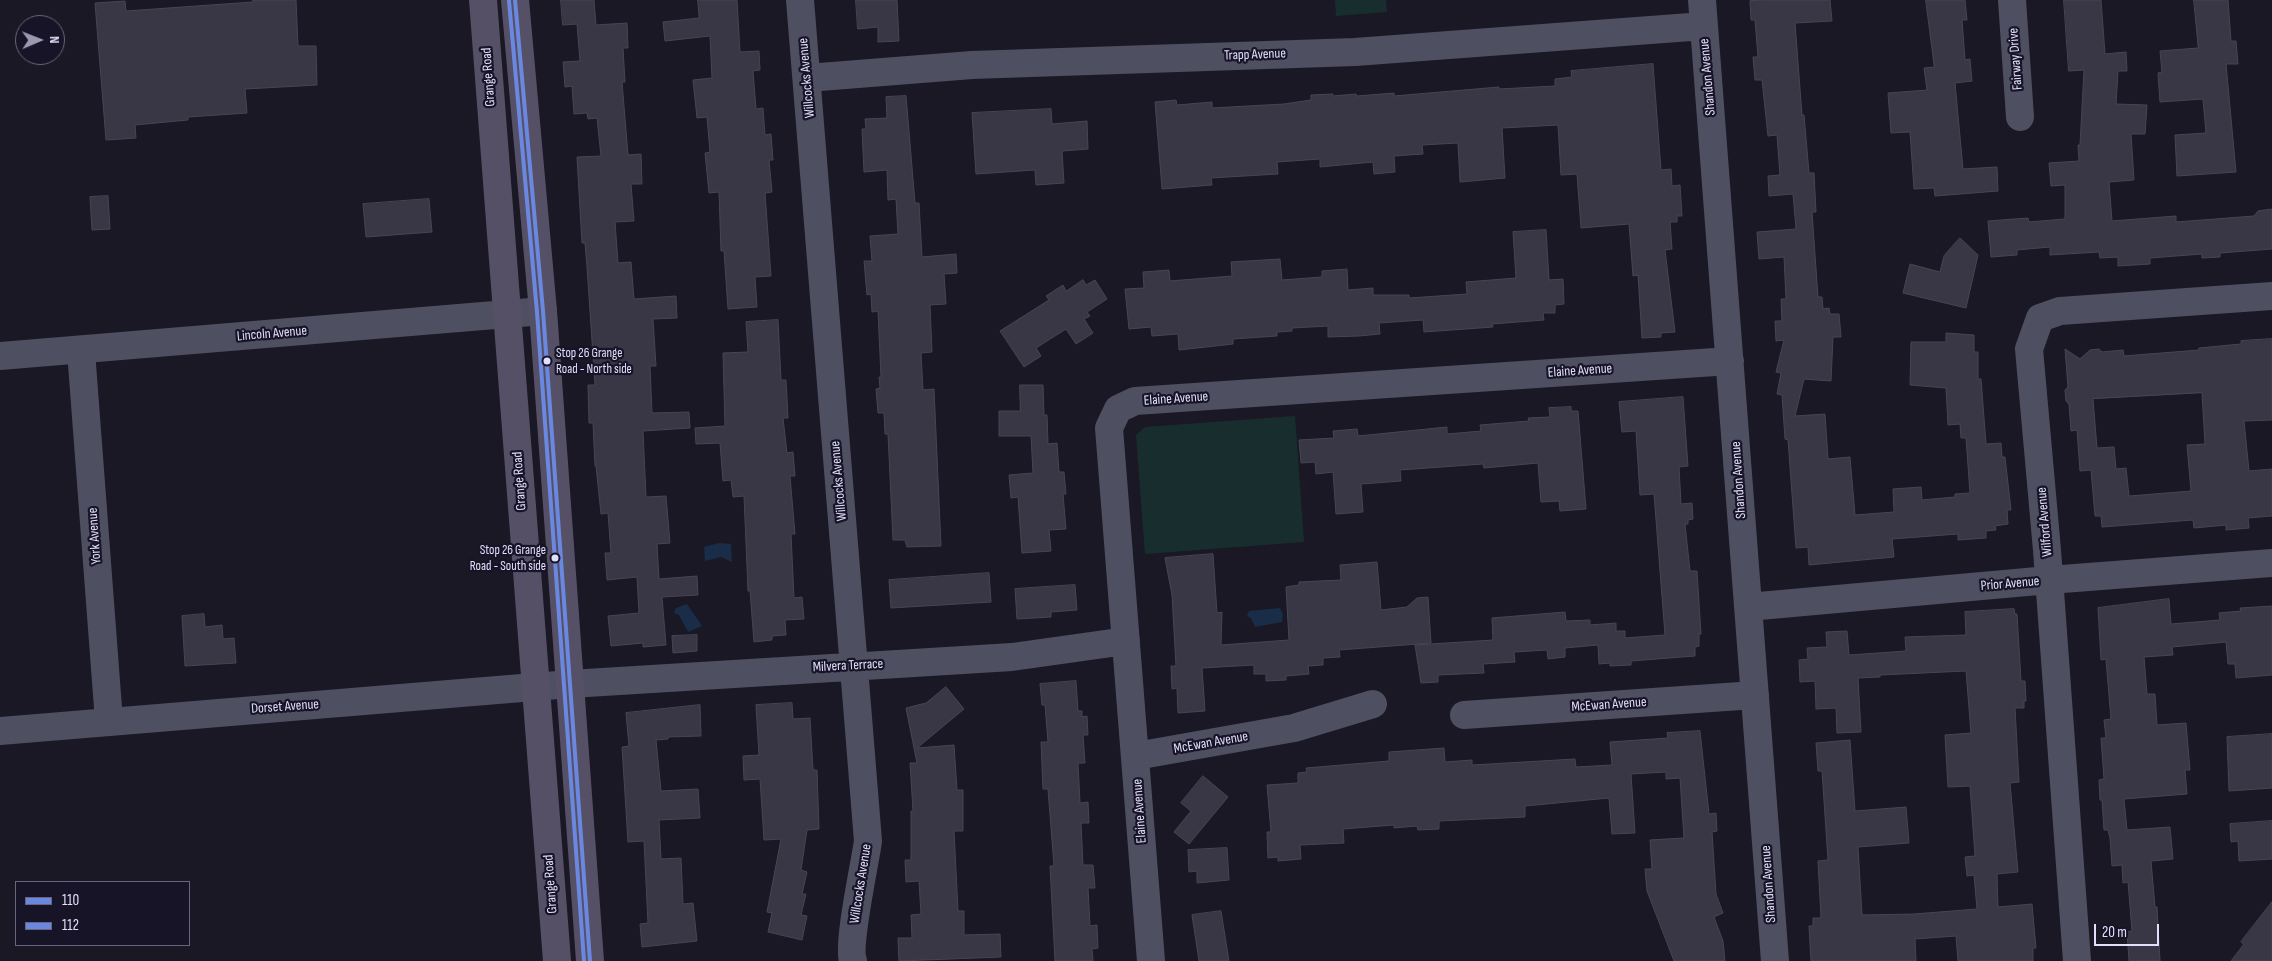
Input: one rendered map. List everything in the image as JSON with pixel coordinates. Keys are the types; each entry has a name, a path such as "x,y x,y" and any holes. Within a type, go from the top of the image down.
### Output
{"main road":[{"name":"Grange Road","path":"484,0 557,961"},
{"path":"515,0 543,311 590,961"}],"street":[{"name":"Willcocks Avenue","path":"800,0 868,841 852,936 850,955 853,961"},
{"name":"Fairway Drive","path":"2012,0 2020,118"},
{"name":"Trapp Avenue","path":"807,78 972,65 1355,52 1703,13"},
{"name":"Shandon Avenue","path":"1703,13 1775,961"},
{"name":"Wilford Avenue","path":"2077,961 2050,580 2029,349 2040,318 2060,311 2272,296"},
{"name":"Lincoln Avenue","path":"0,356 543,311"},
{"name":"York Avenue","path":"81,350 109,721"},
{"name":"Elaine Avenue","path":"1151,961 1109,428 1118,409 1135,401 1730,360"},
{"name":"Prior Avenue","path":"1748,607 2050,580 2272,563"},
{"name":"Milvera Terrace","path":"570,684 854,665 1012,657 1126,641"},
{"name":"Dorset Avenue","path":"0,731 570,684"},
{"name":"McEwan Avenue","path":"1464,715 1755,695"},
{"name":"McEwan Avenue","path":"1136,756 1294,728 1373,704"}],"green space":[{"path":"1335,0 1386,0 1387,12 1336,16"},
{"path":"1295,416 1304,542 1145,554 1136,435 1145,427"}],"water":[{"path":"719,543 731,544 732,562 721,557 705,561 704,547"},
{"path":"687,604 702,626 688,632 679,615 674,613 676,608"},
{"path":"1280,608 1283,614 1282,622 1255,627 1251,618 1247,616 1249,611"}],"building":[{"path":"253,0 296,0 298,46 316,46 317,85 245,89 247,113 188,117 188,120 135,125 136,138 106,140 95,3 125,1 126,11 253,2"},
{"path":"561,0 594,0 596,25 627,23 628,48 623,48 625,82 622,82 628,155 641,154 642,184 631,184 634,221 615,222 618,263 631,262 634,299 676,296 677,318 653,319 656,366 650,366 652,413 689,412 690,428 643,431 646,497 666,496 670,543 657,544 659,579 697,576 698,595 662,597 666,645 643,647 643,643 611,646 608,616 639,613 637,577 607,580 605,553 611,553 608,513 601,514 595,466 593,423 589,423 588,385 595,385 585,243 582,243 577,157 601,156 597,118 588,119 587,113 574,114 572,86 565,87 563,62 580,61 577,24 563,25"},
{"path":"698,0 737,0 740,52 759,51 760,70 753,71 756,109 763,108 765,135 771,134 773,160 769,160 772,192 765,193 771,276 755,277 757,307 728,309 724,251 721,251 719,192 709,193 705,153 710,152 707,117 697,118 693,80 712,78 710,36 665,41 663,22 699,18"},
{"path":"856,0 897,0 899,41 878,42 878,27 858,29"},
{"path":"1830,0 1832,21 1795,23 1802,115 1804,115 1809,173 1814,173 1816,212 1812,212 1818,297 1822,297 1823,309 1829,308 1830,314 1839,314 1841,337 1833,337 1831,381 1804,379 1795,416 1825,414 1828,459 1850,457 1855,515 1894,512 1893,489 1921,487 1922,500 1955,497 1955,494 1970,493 1966,438 1961,438 1960,424 1948,425 1946,388 1910,385 1911,342 1946,342 1946,333 1974,335 1974,352 1978,352 1978,379 1981,379 1986,444 2001,443 2002,457 2005,457 2011,510 2007,510 2008,524 1995,526 1996,530 1986,531 1986,538 1958,540 1958,534 1892,539 1894,557 1809,565 1808,547 1796,548 1788,440 1785,439 1782,395 1777,394 1781,373 1776,372 1784,340 1776,341 1775,321 1782,321 1781,299 1786,299 1784,257 1759,259 1757,232 1796,229 1793,194 1769,196 1768,176 1780,175 1777,135 1768,136 1762,80 1755,80 1753,57 1758,57 1755,20 1751,20 1750,1"},
{"path":"1926,0 1965,0 1967,20 1962,20 1965,60 1970,59 1972,81 1955,83 1963,169 1997,167 1998,191 1935,196 1934,188 1914,189 1910,132 1891,133 1888,93 1927,90 1924,68 1934,67"},
{"path":"2064,0 2101,0 2105,54 2126,52 2127,71 2118,71 2116,104 2147,105 2145,134 2131,134 2134,180 2109,182 2112,221 2176,216 2176,222 2254,216 2258,211 2272,209 2272,249 2220,253 2220,257 2202,258 2202,254 2150,258 2150,264 2118,266 2118,257 2100,258 2099,252 2050,255 2050,247 2017,250 2017,255 1991,257 1988,221 2028,218 2029,222 2065,219 2065,185 2051,186 2049,163 2079,161 2078,145 2080,145 2084,70 2069,71"},
{"path":"2194,0 2228,0 2231,41 2236,41 2238,64 2226,64 2236,172 2177,176 2175,135 2206,133 2203,99 2160,102 2158,73 2162,72 2160,51 2198,48"},
{"path":"1653,64 1661,170 1671,169 1672,186 1680,185 1682,216 1677,216 1677,222 1670,222 1672,249 1665,250 1675,332 1661,333 1661,337 1642,338 1638,275 1633,276 1629,224 1581,228 1577,174 1561,175 1558,125 1502,128 1505,178 1460,182 1458,143 1422,145 1423,154 1394,156 1395,172 1374,174 1373,162 1320,167 1320,159 1277,162 1278,174 1211,178 1212,185 1162,189 1155,102 1176,100 1177,105 1212,102 1212,108 1284,104 1311,100 1311,95 1356,94 1357,96 1394,93 1394,96 1499,87 1499,89 1555,86 1555,79 1572,77 1571,71"},
{"path":"906,96 915,203 919,203 922,257 956,254 957,273 944,274 946,304 930,305 932,352 921,353 923,390 934,389 941,546 907,547 905,540 893,540 888,434 885,434 884,413 878,413 876,389 880,388 879,377 881,377 878,311 872,312 871,294 867,295 864,261 872,261 870,236 898,234 896,199 888,200 887,170 864,172 862,129 866,129 865,119 887,118 886,97"},
{"path":"1051,109 1052,124 1087,121 1088,149 1062,151 1064,183 1036,185 1035,170 976,174 972,113"},
{"path":"108,196 110,229 92,230 90,197"},
{"path":"429,199 432,232 366,237 363,204"},
{"path":"1546,230 1549,280 1563,279 1564,304 1555,305 1555,313 1543,313 1544,320 1492,324 1493,327 1424,332 1423,320 1379,323 1380,334 1328,337 1328,326 1292,328 1292,331 1277,332 1277,336 1233,339 1233,344 1179,350 1178,334 1152,336 1151,327 1129,329 1125,289 1144,288 1143,272 1169,270 1170,281 1232,276 1231,262 1280,259 1282,280 1322,277 1322,271 1347,269 1348,290 1373,288 1373,295 1409,295 1409,298 1467,294 1466,282 1516,278 1513,232"},
{"path":"1960,238 1978,255 1966,308 1903,293 1910,264 1940,272 1944,256"},
{"path":"1083,280 1086,285 1095,280 1107,299 1087,312 1090,316 1084,319 1093,333 1076,344 1066,329 1036,348 1041,356 1024,367 1000,331 1049,300 1046,296 1063,285 1066,291"},
{"path":"778,320 781,380 786,380 788,418 783,418 787,453 793,452 795,476 790,476 795,534 791,534 794,598 802,597 804,619 785,620 786,635 772,636 772,640 754,642 750,591 748,591 744,496 733,497 731,480 723,481 720,443 696,444 695,428 725,426 723,353 748,352 746,322"},
{"path":"2272,339 2272,420 2244,421 2249,471 2272,469 2272,516 2248,518 2249,528 2226,530 2226,525 2194,528 2193,520 2102,527 2101,516 2095,516 2091,470 2080,471 2077,430 2071,431 2069,404 2066,401 2065,390 2068,387 2065,349 2080,359 2090,350 2099,349 2102,352 2123,350 2124,356 2199,350 2199,348 2241,344 2241,341","holes":["2202,393 2205,444 2187,445 2191,491 2129,496 2126,468 2116,469 2114,447 2097,448 2093,399"]},
{"path":"1020,385 1043,385 1044,415 1047,415 1048,444 1057,443 1059,472 1064,472 1066,494 1063,494 1066,529 1049,530 1051,551 1022,553 1018,497 1011,498 1009,475 1033,473 1031,436 999,436 999,411 1020,411"},
{"path":"1683,397 1688,466 1679,467 1681,504 1692,503 1693,519 1688,520 1688,524 1685,524 1690,571 1697,571 1701,634 1699,634 1699,646 1695,647 1695,656 1631,661 1631,665 1610,666 1610,663 1599,664 1598,645 1565,648 1565,657 1548,659 1547,650 1514,652 1515,662 1483,664 1484,673 1438,675 1438,682 1421,683 1415,645 1493,640 1492,618 1565,612 1566,621 1590,620 1590,625 1616,623 1616,631 1625,631 1625,638 1665,635 1654,494 1640,495 1636,431 1622,432 1619,402"},
{"path":"1571,407 1571,411 1578,411 1586,509 1560,511 1559,501 1541,502 1538,463 1484,468 1483,464 1400,470 1401,481 1361,484 1363,512 1336,514 1333,472 1316,474 1315,462 1301,463 1299,440 1334,438 1333,431 1357,429 1358,436 1447,427 1447,434 1481,431 1480,425 1529,421 1528,418 1550,417 1549,408"},
{"path":"1213,554 1217,613 1222,612 1221,645 1289,640 1286,587 1299,585 1299,582 1341,580 1340,565 1377,562 1381,610 1407,607 1417,598 1428,597 1431,643 1339,650 1340,657 1323,658 1323,665 1308,666 1309,674 1286,676 1286,680 1266,681 1266,674 1254,674 1254,665 1202,668 1205,711 1178,713 1177,688 1172,689 1171,666 1176,666 1172,595 1165,558"},
{"path":"989,573 991,602 891,608 889,580"},
{"path":"1075,585 1077,610 1051,612 1051,617 1017,619 1015,589"},
{"path":"2169,599 2171,624 2220,620 2219,613 2241,611 2240,608 2272,606 2272,675 2236,678 2235,664 2228,664 2226,642 2172,647 2173,655 2144,657 2147,694 2155,694 2157,725 2186,723 2190,770 2185,770 2187,794 2124,799 2127,830 2170,827 2173,859 2151,861 2155,907 2157,907 2160,961 2129,961 2127,932 2132,931 2128,882 2123,883 2122,865 2112,866 2110,838 2108,830 2104,830 2102,800 2100,800 2099,780 2104,779 2101,738 2106,738 2104,720 2111,719 2106,659 2101,660 2098,608"},
{"path":"2014,609 2015,614 2017,614 2021,681 2025,681 2026,701 2024,701 2024,708 2015,708 2019,782 2010,783 2018,872 1997,874 1998,907 2032,904 2036,948 2033,948 2033,961 1958,961 1956,936 1915,939 1916,961 1811,961 1809,926 1813,926 1813,918 1821,918 1818,861 1828,860 1822,771 1818,771 1816,743 1850,740 1855,811 1906,807 1909,843 1858,847 1862,915 1914,914 1977,909 1974,875 1967,876 1965,857 1975,856 1970,786 1948,787 1945,735 1971,733 1966,671 1880,675 1880,677 1858,678 1861,732 1837,733 1836,708 1816,709 1815,681 1800,682 1799,660 1808,659 1807,648 1827,647 1826,632 1847,631 1849,655 1906,651 1905,637 1966,635 1965,612"},
{"path":"204,614 205,627 222,625 223,639 234,638 236,663 185,666 182,616"},
{"path":"697,635 697,651 673,653 672,636"},
{"path":"1076,681 1078,711 1082,711 1082,717 1087,716 1088,735 1083,735 1085,763 1078,763 1080,803 1088,802 1089,823 1081,823 1083,865 1093,865 1095,888 1088,888 1090,926 1097,925 1098,948 1092,949 1093,961 1055,961 1050,866 1054,866 1048,789 1043,789 1041,742 1048,742 1045,705 1042,705 1040,684"},
{"path":"946,687 964,709 917,748 954,745 957,790 963,790 963,831 954,831 958,911 964,911 964,935 1000,934 1001,957 899,961 898,938 912,938 911,915 921,914 919,881 906,882 905,860 911,860 911,811 913,811 910,763 917,763 906,708 926,703"},
{"path":"792,703 793,719 810,718 813,770 817,770 819,829 807,830 801,870 807,872 802,894 806,894 801,915 807,916 802,940 768,932 772,913 767,912 781,839 764,840 760,779 744,780 743,756 759,755 756,705"},
{"path":"700,705 701,736 668,737 668,739 656,740 661,791 698,789 700,818 659,820 661,859 681,858 683,904 693,903 697,941 642,947 640,924 648,923 644,841 628,842 622,747 629,746 626,713"},
{"path":"1700,731 1709,814 1716,813 1717,831 1712,832 1716,894 1723,913 1714,917 1723,941 1725,961 1674,961 1647,891 1645,869 1652,869 1650,840 1684,838 1680,778 1666,779 1666,772 1631,774 1635,833 1612,834 1609,798 1525,806 1525,817 1439,821 1439,829 1418,830 1417,826 1394,828 1394,825 1343,829 1344,843 1300,845 1301,859 1278,861 1278,857 1268,858 1267,832 1271,832 1267,785 1298,783 1298,773 1307,772 1306,768 1389,761 1389,752 1444,748 1445,762 1472,760 1472,765 1575,759 1576,767 1612,765 1610,742 1668,738 1667,733"},
{"path":"2272,734 2272,788 2229,791 2227,737"},
{"path":"1203,776 1228,797 1189,844 1174,832 1191,811 1181,803"},
{"path":"2272,821 2272,859 2239,861 2238,841 2231,842 2230,824"},
{"path":"1227,848 1229,880 1197,883 1197,871 1189,872 1188,850"},
{"path":"2272,902 2272,961 2231,961 2244,944 2241,942"},
{"path":"1221,911 1229,961 1199,961 1192,915"}],"transit line":[{"name":"110","path":"515,0 543,311 590,961"},
{"name":"112","path":"509,1 537,312 584,961"}],"place":[{"name":"Stop 26 Grange Road - North side","path":"547,361"},
{"name":"Stop 26 Grange Road - South side","path":"555,558"}]}
